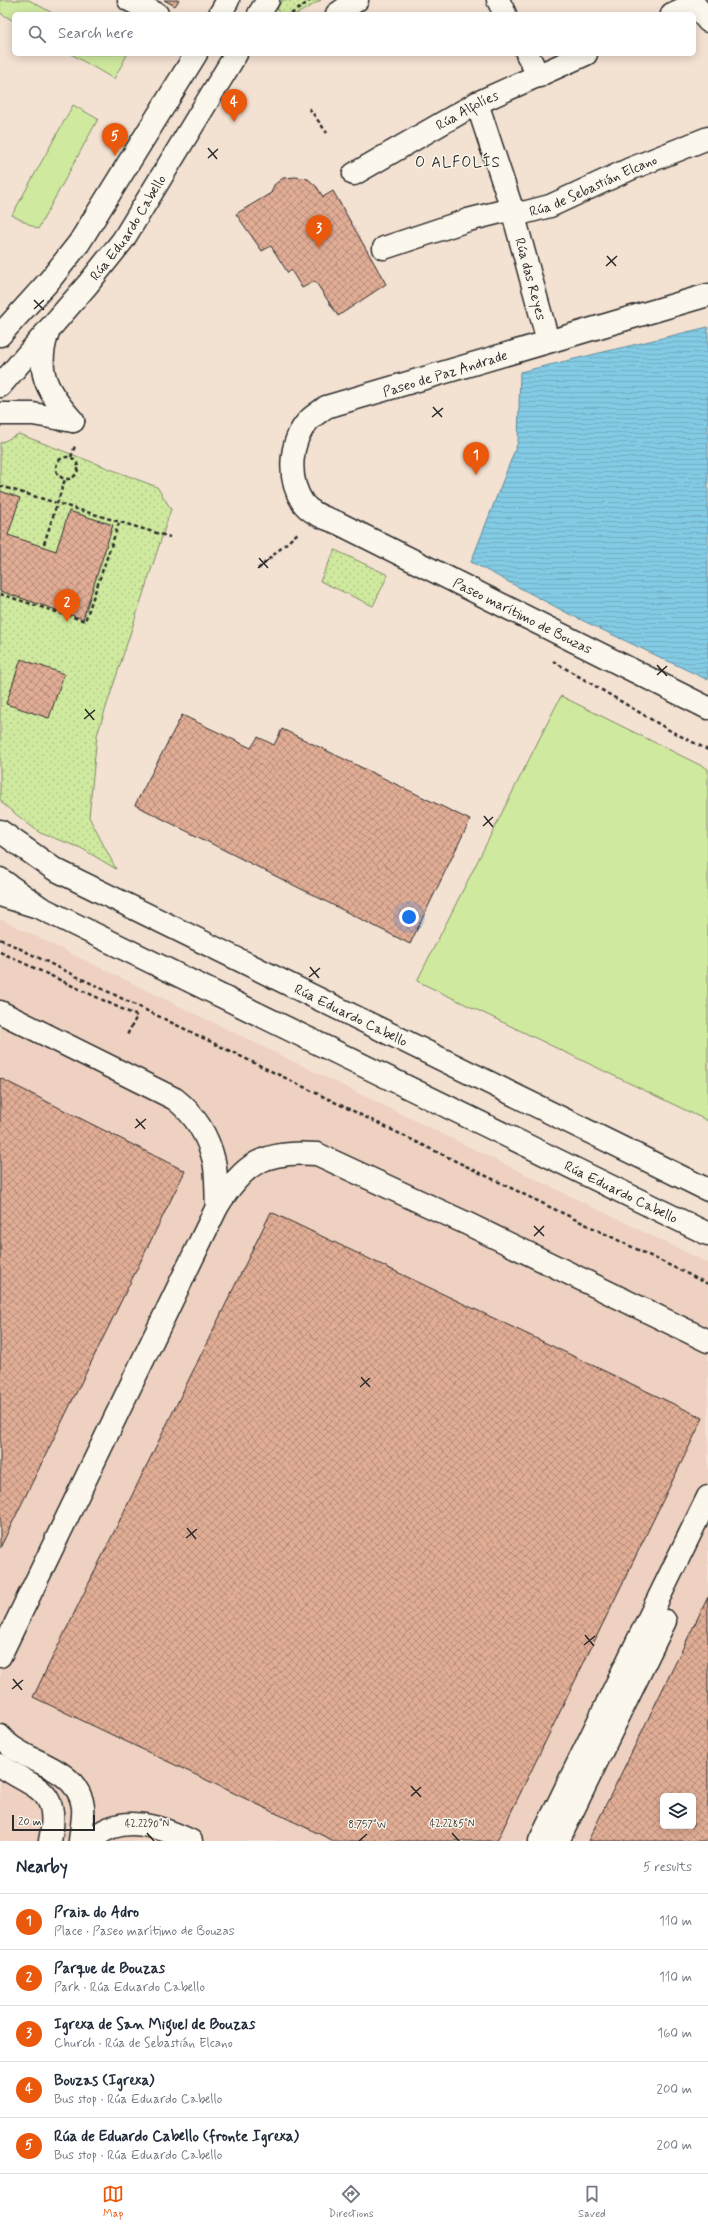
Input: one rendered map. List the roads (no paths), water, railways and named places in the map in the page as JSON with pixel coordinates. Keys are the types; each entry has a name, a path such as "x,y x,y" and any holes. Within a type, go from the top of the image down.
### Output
{"main road":[{"path":"129,0 153,12"},
{"path":"221,12 228,0"},
{"path":"260,12 268,0"},
{"path":"340,12 357,0"},
{"path":"498,0 504,12"},
{"path":"675,12 692,2 708,21"},
{"path":"0,334 49,282 79,243 195,56"},
{"name":"Rúa Eduardo Cabello","path":"0,386 50,329 126,235 235,56"},
{"path":"528,56 539,76"},
{"name":"Rúa Alfolíes","path":"354,174 477,103 582,56"},
{"name":"Rúa das Reyes","path":"477,103 512,209 548,341"},
{"name":"Rúa de Sebastián Elcano","path":"384,248 468,220 512,209 523,213 550,206 630,169 708,138"},
{"name":"Paseo de Paz Andrade","path":"338,523 316,514 304,503 294,478 292,455 301,431 309,420 326,407 438,376 548,341 708,295"},
{"path":"0,414 33,414 73,421 53,398 46,381 43,355 44,344 50,329"},
{"name":"Paseo marítimo de Bouzas","path":"338,523 708,708"},
{"name":"Rúa Eduardo Cabello","path":"0,831 54,869 708,1190"},
{"name":"Rúa Eduardo Cabello","path":"0,879 41,908 708,1234"},
{"path":"0,895 41,908"},
{"path":"0,1012 175,1099 189,1110 205,1136 214,1161 217,1208"},
{"path":"0,1656 217,1208 232,1182 254,1164 274,1156 294,1152 317,1154 426,1204 708,1340"},
{"path":"540,1841 708,1497"},
{"path":"558,1841 708,1531"},
{"path":"0,1736 15,1750 58,1771 69,1780 78,1793 83,1806 80,1841"},
{"path":"0,1765 29,1781 43,1791 51,1806 54,1824 50,1841"},
{"path":"91,1841 108,1829 122,1825 137,1824 169,1830 190,1841"}],"water":[{"path":"708,327 708,680 571,615 471,562 518,442 520,372"}],"place":[{"name":"Bouzas (Igrexa)","path":"234,122"},
{"name":"Rúa de Eduardo Cabello (fronte Igrexa)","path":"115,156"},
{"name":"Igrexa de San Miguel de Bouzas","path":"319,248"},
{"name":"Praia do Adro","path":"476,475"},
{"name":"Parque de Bouzas","path":"67,622"}],"district":[{"name":"O ALFOLÍS","path":"458,162"}]}
